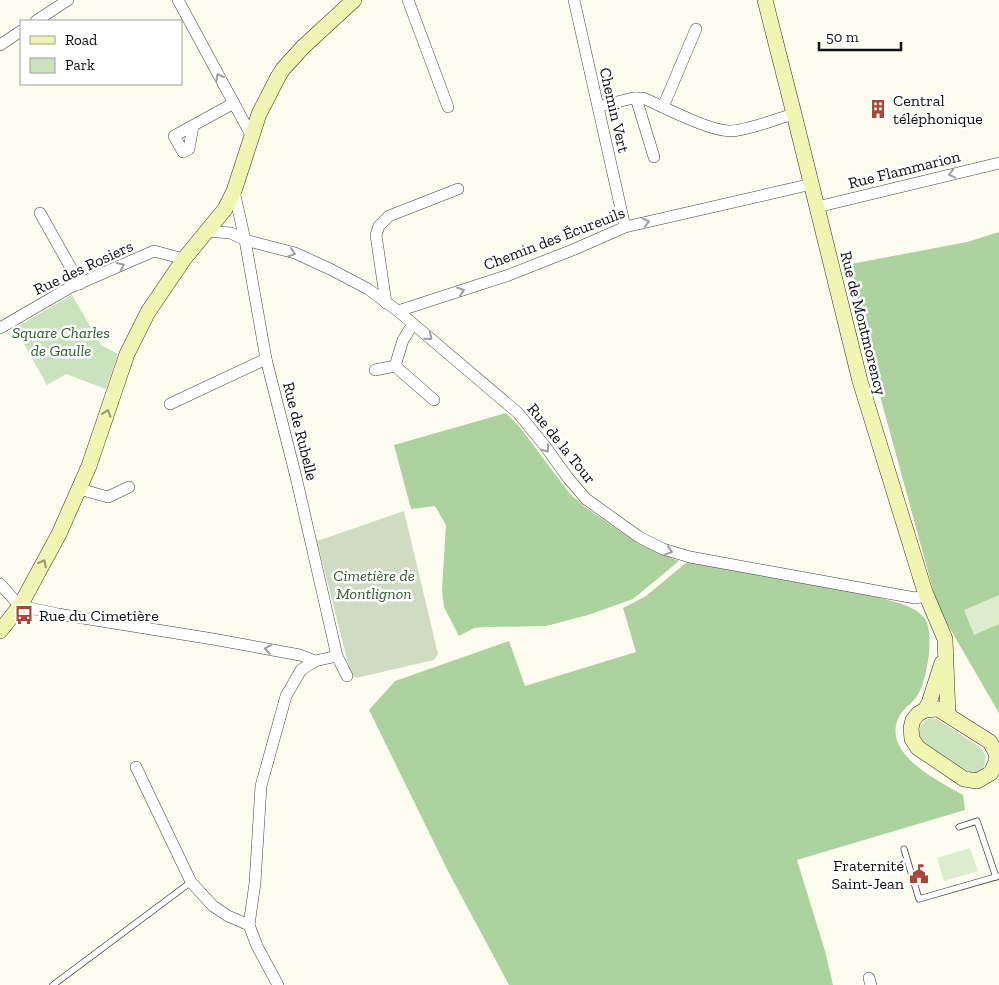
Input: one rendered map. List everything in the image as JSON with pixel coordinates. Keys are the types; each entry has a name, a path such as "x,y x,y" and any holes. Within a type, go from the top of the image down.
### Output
{"street":[{"path":"38,20 68,0"},
{"path":"178,0 251,135"},
{"path":"0,631 20,606 59,534 89,466 127,354 148,312 184,259 225,209 234,191 251,135 266,99 283,69 354,0"},
{"path":"408,0 448,107"},
{"name":"Chemin Vert","path":"574,0 625,227"},
{"name":"Rue de Montmorency","path":"765,0 860,381 926,596 942,629 946,650 948,715"},
{"path":"663,107 696,28"},
{"path":"0,45 20,32"},
{"path":"636,98 654,157"},
{"path":"605,105 643,98 710,127 730,131 794,114"},
{"path":"193,126 234,103"},
{"name":"Rue Flammarion","path":"817,207 999,162"},
{"name":"Chemin des Écureuils","path":"398,312 509,275 625,227 812,184"},
{"path":"386,303 376,235 379,226 389,216 458,189"},
{"name":"Rue de Rubelle","path":"234,191 245,240 266,359 296,477 337,656 347,676"},
{"path":"40,212 80,284"},
{"name":"Rue de la Tour","path":"206,231 231,233 245,240 295,253 368,289 413,324 518,413 586,499 639,537 663,549 690,557 914,598 926,596"},
{"name":"Rue des Rosiers","path":"0,328 69,288 154,251 184,259"},
{"path":"395,366 403,340 413,324"},
{"path":"170,404 266,359"},
{"path":"375,370 395,366"},
{"path":"395,366 434,400"},
{"path":"79,489 108,497 130,487"},
{"path":"0,584 20,606 300,655 315,661"},
{"name":"Rue de Montmorency","path":"946,650 935,687 925,710 913,720 911,734 914,744 958,776 971,781 983,780"},
{"path":"278,985 257,946 249,924 255,883 262,786 286,696 301,670 315,661 337,656"},
{"path":"925,710 938,709 990,742 997,757 991,773 983,780"},
{"path":"982,736 999,732"},
{"path":"136,767 191,882 213,906 228,916 249,924"},
{"path":"983,780 999,784"}],"lane":[{"path":"904,849 919,899 997,876 977,821 959,827"},
{"path":"53,985 191,882"}],"green space":[{"path":"999,232 999,713 938,608 871,363 851,264 967,242"},
{"name":"Square Charles de Gaulle","path":"72,295 101,345 118,354 106,389 66,374 47,385 15,328"},
{"path":"506,413 519,426 570,494 585,507 637,543 679,561 633,599 588,615 546,626 474,628 459,636 444,607 442,590 446,525 435,506 411,509 394,445"},
{"name":"Cimetière de Montlignon","path":"404,511 438,654 434,660 356,678 351,675 317,541"},
{"path":"687,562 719,566 870,595 903,604 922,615 928,626 930,644 928,663 922,687 898,719 896,732 898,744 916,765 963,795 965,810 797,860 825,951 833,985 509,985 449,873 369,710 395,681 509,641 525,686 636,652 623,608 646,596"},
{"path":"999,595 999,624 974,635 964,610"},
{"path":"932,718 939,720 981,748 986,756 984,767 970,772 944,757 924,742 919,732 920,728 923,723"},
{"path":"970,848 978,871 944,881 937,858"}],"place":[{"name":"Central téléphonique","path":"878,109"},
{"name":"Rue du Cimetière","path":"24,615"},
{"name":"Fraternité Saint-Jean","path":"919,874"}]}
